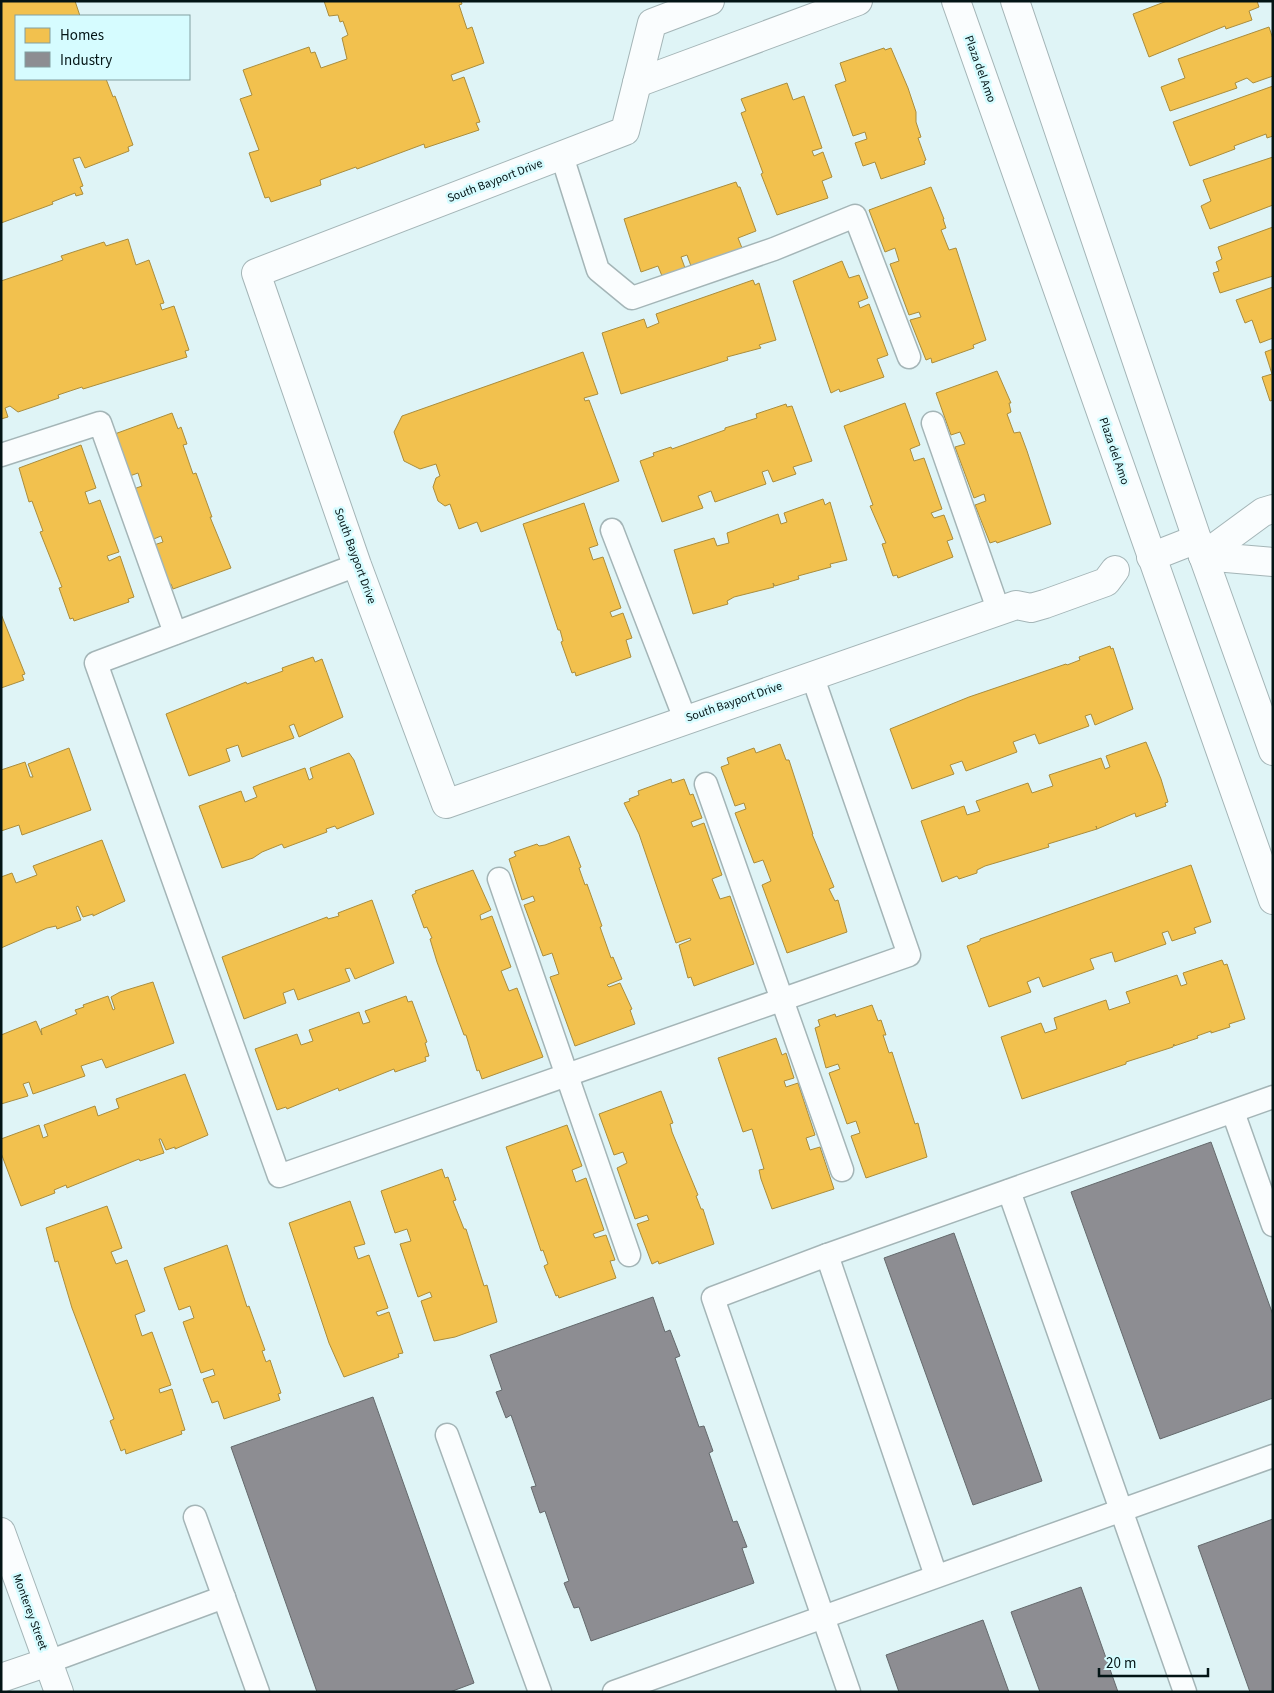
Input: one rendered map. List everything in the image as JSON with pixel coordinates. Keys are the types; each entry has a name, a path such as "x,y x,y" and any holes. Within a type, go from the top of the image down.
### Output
{"street":[{"name":"South Bayport Drive","path":"710,1 652,23 625,131 256,273 357,565 446,804 812,674 1008,608 1025,592 1098,566 1115,570 1151,557 1200,547"},
{"path":"637,83 858,1"},
{"name":"Plaza del Amo","path":"956,1 1273,900"},
{"path":"1015,1 1200,547 1273,751"},
{"path":"1200,547 1263,512 1273,509"},
{"path":"1200,547 1273,562"},
{"name":"Monterey Street","path":"1,1532 59,1692"},
{"path":"1,1678 48,1662"}],"lane":[{"path":"562,156 598,270 632,298 774,249 855,216 909,357"},
{"path":"933,422 1008,608"},
{"path":"1,455 100,423 175,634"},
{"path":"612,530 685,719"},
{"path":"357,565 96,663 279,1176 910,955 812,674"},
{"path":"706,784 784,999 842,1170"},
{"path":"499,879 629,1255"},
{"path":"849,1692 713,1298 827,1255 1273,1097"},
{"path":"1233,1112 1273,1225"},
{"path":"1009,1191 1184,1692"},
{"path":"827,1255 936,1576"},
{"path":"446,1436 540,1692"},
{"path":"614,1692 1273,1456"},
{"path":"195,1517 258,1692"},
{"path":"48,1662 224,1597"}],"building: Homes":[{"path":"1,1 75,1 80,15 15,15 15,80 106,80 113,97 115,96 133,145 128,147 129,151 85,168 80,157 73,159 83,186 80,187 83,194 76,196 75,193 52,202 53,204 1,223"},
{"path":"324,1 461,1 462,4 459,5 467,29 472,27 484,63 451,75 453,81 464,77 480,122 476,123 479,130 425,148 424,144 357,169 356,167 320,180 321,185 271,202 269,197 265,198 249,153 259,150 240,99 252,95 243,70 309,47 311,53 315,52 321,68 347,59 342,38 348,35 343,21 340,22 338,15 329,16"},
{"path":"1167,1 1257,1 1259,7 1249,11 1252,20 1226,29 1225,26 1149,57 1133,14"},
{"path":"1269,27 1273,39 1273,76 1253,83 1247,78 1235,83 1237,88 1170,111 1161,87 1185,78 1178,59"},
{"path":"884,48 885,50 891,48 908,88 916,112 916,122 921,137 918,138 926,160 924,161 925,164 881,179 875,162 863,166 855,143 867,139 865,132 853,136 835,85 846,81 840,63"},
{"path":"787,83 793,100 804,96 822,148 812,151 814,156 823,152 832,177 822,181 828,198 777,215 741,113 746,111 741,99"},
{"path":"1273,86 1273,136 1267,138 1266,134 1234,146 1235,149 1190,166 1173,122"},
{"path":"1273,157 1273,205 1210,229 1201,206 1211,201 1203,180"},
{"path":"736,182 738,187 740,187 756,231 738,238 742,248 691,266 687,255 681,257 685,268 662,276 658,266 641,272 624,219"},
{"path":"931,187 944,219 946,228 941,230 949,250 956,248 986,340 973,345 974,348 932,363 931,358 926,360 910,320 921,317 919,312 909,315 890,264 899,261 895,248 885,252 869,210"},
{"path":"1273,227 1273,276 1220,293 1213,273 1219,271 1216,262 1222,259 1218,247"},
{"path":"128,239 136,265 149,260 164,303 160,304 162,310 174,306 189,350 185,351 187,357 83,389 82,387 58,395 59,398 18,412 10,406 5,408 8,417 1,419 1,281 63,260 61,256 104,242 106,246"},
{"path":"842,261 849,278 859,275 868,298 858,302 860,308 869,304 888,355 877,359 884,377 840,392 839,389 831,393 793,281"},
{"path":"753,280 755,285 759,283 776,340 759,345 761,348 727,357 728,360 621,394 602,333 644,319 647,328 659,323 656,314"},
{"path":"1273,287 1273,338 1260,343 1252,320 1245,323 1236,300"},
{"path":"1273,349 1273,400 1270,401 1262,377 1272,374 1265,352"},
{"path":"583,352 598,394 584,398 585,401 589,400 619,481 481,532 477,522 459,529 450,504 445,506 438,501 433,487 436,478 440,476 436,464 420,469 404,461 394,432 402,416"},
{"path":"997,371 1011,403 1009,403 1011,412 1007,414 1014,433 1020,432 1051,524 997,543 996,541 990,543 975,505 986,501 984,494 974,498 955,447 965,444 960,432 951,435 936,393"},
{"path":"905,403 920,445 910,449 914,461 924,458 942,509 931,513 934,518 944,515 953,539 947,541 953,557 898,578 897,575 893,576 882,544 886,543 870,506 873,505 844,426"},
{"path":"786,404 787,407 792,406 812,461 793,467 796,474 773,482 768,470 762,472 766,484 715,502 711,491 698,496 703,508 662,522 640,461 654,456 653,453 671,447 672,449 725,430 725,428 757,418 756,414"},
{"path":"172,413 178,429 181,427 187,444 183,445 193,474 196,473 212,517 210,517 231,568 173,589 171,584 165,586 151,546 163,542 161,536 149,541 131,490 142,486 138,473 127,477 112,435"},
{"path":"81,445 96,488 85,492 89,504 100,500 119,552 107,556 109,561 120,556 134,597 128,599 129,602 74,621 73,618 70,619 59,588 62,587 40,532 43,531 32,501 29,502 19,468"},
{"path":"823,499 825,505 830,502 847,560 830,564 831,567 798,576 799,579 775,586 773,583 774,587 734,597 727,601 728,604 693,614 674,550 714,538 717,546 729,543 727,533 778,514 781,524 787,522 784,513"},
{"path":"584,503 598,545 589,548 593,560 603,557 621,608 610,612 612,617 623,613 632,638 626,640 631,657 576,676 575,672 572,673 561,642 563,641 560,630 558,630 523,524"},
{"path":"1,614 25,674 22,675 24,680 1,688"},
{"path":"1110,646 1111,649 1113,648 1133,709 1095,725 1091,714 1085,716 1089,726 1039,744 1035,734 1013,742 1017,752 966,771 962,761 950,765 954,774 912,789 890,729 969,697 1067,665 1080,660 1079,657"},
{"path":"313,657 315,662 322,659 343,717 299,737 294,724 289,726 294,738 242,757 238,745 226,749 230,761 189,776 166,714 246,682 247,684 283,671 282,668"},
{"path":"1146,742 1161,779 1168,802 1165,803 1166,806 1136,817 1135,813 1097,829 1048,844 1049,847 985,866 977,870 977,873 959,879 957,876 942,882 921,821 964,806 967,815 980,811 976,801 1028,783 1032,793 1053,786 1049,775 1101,758 1105,769 1110,767 1106,756"},
{"path":"780,744 786,760 789,760 812,834 834,887 829,889 835,901 838,900 847,932 787,953 762,885 771,881 763,860 754,863 735,813 746,809 744,803 735,806 721,767 729,764 727,758 754,748 756,753"},
{"path":"69,748 91,810 22,835 19,825 1,831 1,770 25,762 30,777 33,777 28,764"},
{"path":"349,753 354,760 374,814 337,829 335,826 326,829 327,832 284,848 282,844 253,858 222,868 199,806 241,791 245,802 257,797 253,787 305,768 309,780 313,778 310,768"},
{"path":"671,779 672,783 684,779 690,795 693,794 702,818 691,822 693,827 704,823 722,875 712,879 720,899 730,896 754,964 694,986 691,977 688,978 679,945 691,940 690,938 676,943 639,834 624,803 639,795 638,791"},
{"path":"569,836 581,867 579,868 585,885 587,884 602,926 600,927 611,958 613,957 622,979 607,985 609,987 620,983 632,1009 630,1010 635,1024 575,1046 550,977 559,974 552,953 543,956 524,905 535,901 533,896 522,900 509,859 516,856 514,852 537,844 539,846 545,845"},
{"path":"102,840 125,901 93,916 93,914 83,917 78,906 76,907 81,920 57,929 56,926 47,928 1,948 1,877 12,873 16,883 37,875 33,866"},
{"path":"1191,865 1211,922 1194,928 1196,933 1172,941 1168,931 1162,933 1166,944 1115,962 1112,952 1090,959 1094,969 1043,987 1039,977 1027,982 1031,992 989,1007 967,946 980,941 980,939"},
{"path":"473,870 491,910 480,915 481,920 492,916 511,967 501,971 509,991 517,988 543,1057 482,1079 479,1070 477,1071 466,1035 464,1035 437,962 430,939 432,938 427,927 424,928 412,895 416,893 415,891"},
{"path":"372,900 394,963 355,979 350,968 345,969 350,981 298,1000 294,989 283,993 286,1003 244,1019 222,957 327,917 328,919 339,916 338,913"},
{"path":"1222,960 1224,965 1227,964 1245,1019 1229,1024 1230,1027 1211,1033 1211,1031 1197,1036 1198,1038 1174,1046 1174,1044 1173,1047 1126,1062 1126,1064 1022,1099 1001,1037 1041,1023 1045,1033 1057,1029 1054,1018 1106,1000 1109,1010 1130,1003 1126,992 1177,975 1181,986 1187,984 1183,973"},
{"path":"153,982 174,1043 106,1068 102,1059 81,1066 85,1076 33,1094 29,1082 23,1084 28,1096 1,1104 1,1035 36,1021 42,1035 41,1029 77,1014 75,1010 84,1007 83,1005 108,996 113,1010 115,1009 111,997 120,992"},
{"path":"406,996 408,1002 412,1001 427,1042 425,1043 429,1056 425,1057 426,1061 395,1072 394,1069 339,1091 338,1088 287,1109 286,1107 277,1110 255,1049 297,1034 301,1045 313,1041 309,1030 359,1012 363,1024 370,1022 365,1011"},
{"path":"872,1005 878,1021 881,1020 886,1035 883,1035 889,1053 892,1052 915,1124 918,1123 927,1157 866,1178 851,1136 860,1133 856,1121 847,1124 829,1073 840,1069 838,1064 826,1068 815,1028 820,1026 818,1020 835,1014 836,1017"},
{"path":"776,1038 782,1055 786,1053 794,1078 784,1081 786,1087 798,1083 815,1135 806,1138 810,1150 820,1147 834,1189 772,1209 761,1179 759,1170 764,1169 752,1129 743,1132 718,1058"},
{"path":"185,1074 208,1135 175,1149 175,1147 166,1150 161,1139 159,1139 164,1153 140,1161 139,1159 67,1188 66,1185 54,1190 55,1193 21,1206 1,1153 1,1139 39,1125 43,1138 48,1136 44,1125 95,1106 98,1116 119,1108 116,1099"},
{"path":"661,1091 673,1123 670,1124 672,1132 698,1195 696,1196 701,1209 703,1209 714,1244 659,1264 658,1261 652,1264 637,1224 649,1220 647,1215 635,1219 617,1168 627,1163 623,1152 614,1155 599,1114"},
{"path":"567,1125 582,1166 572,1170 576,1182 586,1178 604,1230 593,1234 595,1238 606,1235 615,1260 610,1261 616,1278 559,1298 558,1295 556,1296 544,1266 548,1264 543,1250 541,1251 506,1147"},
{"path":"442,1169 445,1178 448,1177 456,1200 453,1201 464,1229 466,1229 484,1286 487,1285 497,1322 455,1337 434,1341 421,1301 432,1297 430,1292 418,1297 400,1244 411,1241 407,1229 395,1233 381,1191"},
{"path":"350,1201 365,1244 354,1247 358,1259 369,1255 388,1308 376,1312 378,1316 389,1312 403,1353 398,1354 399,1357 344,1377 329,1343 289,1223"},
{"path":"107,1206 122,1248 111,1252 116,1264 127,1260 145,1311 135,1315 142,1336 152,1332 171,1385 159,1389 160,1393 172,1389 185,1430 181,1431 182,1434 126,1454 125,1449 121,1451 110,1421 114,1419 72,1308 58,1261 55,1262 46,1228"},
{"path":"227,1245 247,1307 249,1306 265,1350 262,1351 266,1362 270,1360 281,1393 278,1394 280,1400 224,1419 218,1401 212,1403 203,1379 215,1375 213,1369 201,1373 183,1322 194,1318 190,1306 179,1310 164,1268"}],"building: Industry":[{"path":"1211,1142 1273,1315 1273,1398 1160,1439 1071,1192"},
{"path":"954,1233 1042,1481 973,1505 884,1258"},
{"path":"653,1297 665,1332 670,1330 680,1356 675,1358 699,1427 704,1426 713,1451 709,1453 733,1522 737,1521 747,1547 742,1548 754,1583 591,1641 579,1607 574,1608 564,1583 569,1581 545,1511 540,1513 531,1487 536,1486 511,1415 506,1418 496,1392 502,1390 490,1355"},
{"path":"373,1397 474,1683 450,1692 317,1692 231,1447"},
{"path":"1273,1519 1273,1692 1250,1692 1198,1546"},
{"path":"1081,1587 1118,1692 1040,1692 1011,1612"},
{"path":"983,1620 1009,1692 899,1692 886,1655"}]}
